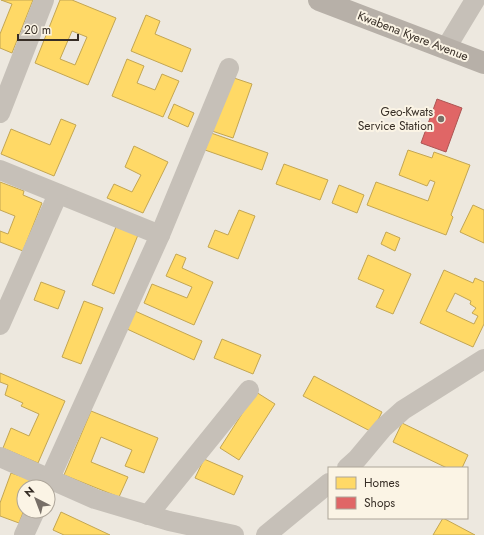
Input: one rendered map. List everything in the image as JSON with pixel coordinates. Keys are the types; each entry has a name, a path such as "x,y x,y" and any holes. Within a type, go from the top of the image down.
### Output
{"main road":[{"name":"Kwabena Kyere Avenue","path":"319,0 484,63"}],"street":[{"path":"0,113 7,78 44,0"},
{"path":"446,48 475,0"},
{"path":"50,479 160,235 229,68"},
{"path":"0,170 160,235"},
{"path":"0,325 58,194"},
{"path":"348,467 357,460 383,428 403,410 484,359"},
{"path":"148,515 249,390"},
{"path":"0,457 41,479"},
{"path":"266,535 328,484"},
{"path":"56,486 169,521 234,535"},
{"path":"24,535 31,519"}],"building: Homes":[{"path":"1,0 33,0 12,53 0,48 0,34 12,4"},
{"path":"60,0 72,0 116,18 88,85 35,63","holes":["72,31 87,37 75,65 60,59"]},
{"path":"146,15 160,21 155,34 191,49 182,72 131,51"},
{"path":"127,59 144,66 137,83 155,90 162,74 179,81 163,117 112,96"},
{"path":"231,77 252,84 233,138 212,131"},
{"path":"174,104 194,113 188,127 168,118"},
{"path":"61,119 76,125 54,176 1,154 11,129 50,145"},
{"path":"211,133 268,153 262,170 205,150"},
{"path":"134,146 168,162 143,213 107,198 114,184 132,192 141,175 125,167"},
{"path":"408,150 432,158 434,152 470,165 451,215 453,217 446,235 367,205 376,182 428,201 435,182 430,180 427,186 399,175"},
{"path":"284,164 328,180 320,200 276,184"},
{"path":"0,182 24,191 23,195 42,203 23,251 0,242 0,231 8,234 15,216 0,210"},
{"path":"339,185 364,195 357,213 332,203"},
{"path":"473,205 484,210 484,243 460,232"},
{"path":"239,210 255,216 238,259 208,247 215,230 228,235"},
{"path":"116,227 138,235 114,294 92,285"},
{"path":"386,232 400,238 395,251 381,244"},
{"path":"176,254 186,258 182,268 213,282 194,325 144,303 152,284 187,298 192,287 166,276"},
{"path":"368,255 411,274 393,314 376,307 384,290 358,279"},
{"path":"444,270 473,283 475,278 484,282 484,324 473,347 420,323","holes":["455,293 471,301 470,304 476,308 472,313 478,316 474,324 446,311"]},
{"path":"41,282 65,291 58,309 34,300"},
{"path":"84,301 103,308 81,364 62,357"},
{"path":"135,311 202,341 194,360 127,329"},
{"path":"222,339 261,355 253,374 214,358"},
{"path":"0,373 65,401 38,463 3,448 11,428 29,436 39,414 21,406 23,403 5,395 8,385 0,382"},
{"path":"314,376 382,412 372,432 303,396"},
{"path":"256,392 275,404 239,460 220,448"},
{"path":"91,411 158,438 144,473 125,466 132,450 101,437 91,462 128,477 119,497 64,475"},
{"path":"402,423 468,455 462,467 445,467 393,442"},
{"path":"204,459 243,476 234,495 195,478"},
{"path":"11,473 29,479 16,479 16,519 21,519 19,523 0,516 0,503"},
{"path":"61,512 110,535 64,535 53,530"},
{"path":"442,519 445,519 475,535 433,535"}],"building: Shops":[{"path":"437,99 462,108 446,152 421,143"}],"place":[{"name":"Geo-Kwats Service Station","path":"441,119"}]}
